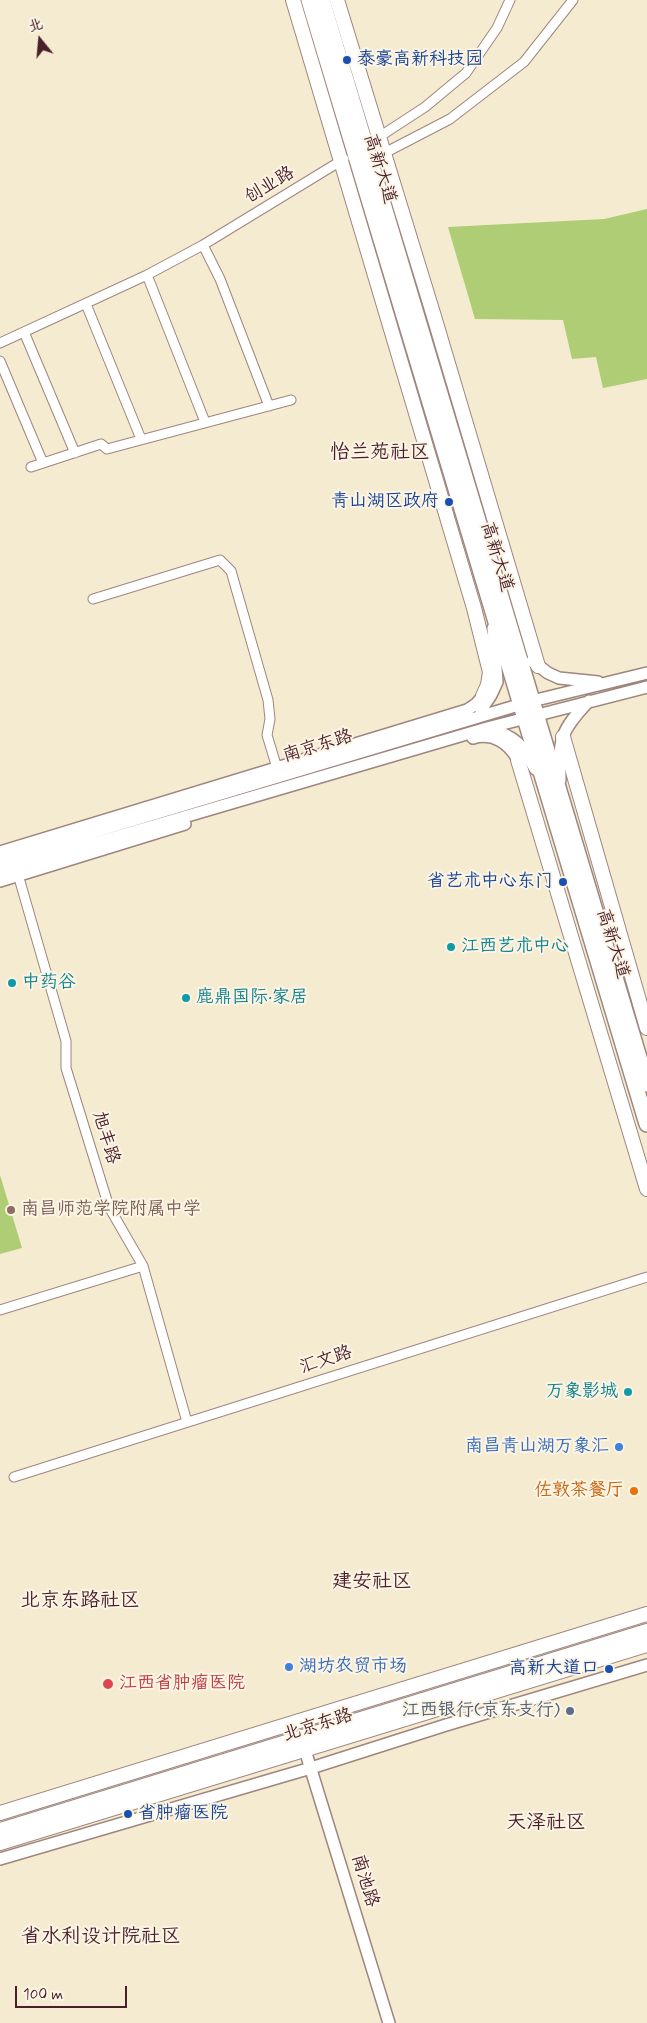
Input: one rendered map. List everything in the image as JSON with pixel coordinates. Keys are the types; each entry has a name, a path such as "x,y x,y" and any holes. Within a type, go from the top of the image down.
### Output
{"highway":[{"name":"高新大道","path":"309,0 366,145 377,157 513,639 528,709"},
{"name":"高新大道","path":"322,0 366,145 492,611 528,709 554,794 647,1124"},
{"name":"高新大道","path":"554,794 624,1005 647,1084"}],"main road":[{"path":"0,852 467,710 476,704 488,684 490,672 486,652 293,0"},
{"path":"337,0 366,145"},
{"path":"377,157 538,666"},
{"path":"453,724 481,711 492,695 497,682 492,611"},
{"path":"513,639 526,656 538,666 559,678 607,683"},
{"name":"南京东路","path":"0,860 15,866 487,728 528,709 607,683 647,673"},
{"name":"南京东路","path":"0,871 453,724 528,709 589,701 647,687"},
{"path":"554,794 563,737 568,724 589,701 610,704 647,695"},
{"path":"487,728 501,732 525,749 554,794"},
{"path":"0,881 15,866 300,788 477,737 490,737 501,742 512,748 518,760 647,1189"},
{"path":"563,737 643,999 647,1028"},
{"path":"0,1813 647,1614"},
{"name":"北京东路","path":"0,1830 647,1631"},
{"name":"北京东路","path":"0,1843 647,1644"},
{"path":"0,1859 311,1768 446,1725 647,1665"},
{"name":"南池路","path":"305,1750 389,2023"}],"street":[{"name":"创业路","path":"0,342 148,275 203,245 340,162 425,107 466,73 497,28 510,0"},
{"path":"377,157 450,119 524,62 573,0"},
{"path":"203,245 220,278 269,406"},
{"path":"148,275 205,422"},
{"path":"86,304 141,440"},
{"path":"24,332 75,453"},
{"path":"0,361 43,463"},
{"path":"31,467 101,444 107,449 291,400"},
{"path":"93,599 220,560 231,571 265,690 270,719 267,735 277,768"},
{"path":"387,735 427,732"},
{"name":"旭丰路","path":"15,866 66,1041 66,1068 108,1208 143,1266 187,1422"},
{"path":"624,1005 643,999"},
{"path":"0,1310 143,1266"},
{"name":"汇文路","path":"14,1477 647,1277"}],"green space":[{"path":"647,209 647,379 603,388 596,357 572,359 563,320 475,319 448,227 604,219"},
{"path":"0,1175 22,1248 0,1254"}],"place":[{"name":"泰豪高新科技园","path":"347,60"},
{"name":"青山湖区政府","path":"449,502"},
{"name":"省艺术中心东门","path":"563,882"},
{"name":"江西艺术中心","path":"451,947"},
{"name":"中药谷","path":"12,983"},
{"name":"鹿鼎国际·家居","path":"186,998"},
{"name":"南昌师范学院附属中学","path":"11,1210"},
{"name":"万象影城","path":"628,1392"},
{"name":"南昌青山湖万象汇","path":"619,1447"},
{"name":"佐敦茶餐厅","path":"634,1491"},
{"name":"湖坊农贸市场","path":"289,1667"},
{"name":"高新大道口","path":"609,1669"},
{"name":"江西省肿瘤医院","path":"108,1684"},
{"name":"江西银行(京东支行)","path":"570,1711"},
{"name":"省肿瘤医院","path":"128,1814"}],"district":[{"name":"怡兰苑社区","path":"380,454"},
{"name":"建安社区","path":"372,1583"},
{"name":"北京东路社区","path":"80,1602"},
{"name":"天泽社区","path":"546,1824"},
{"name":"省水利设计院社区","path":"101,1938"}]}
